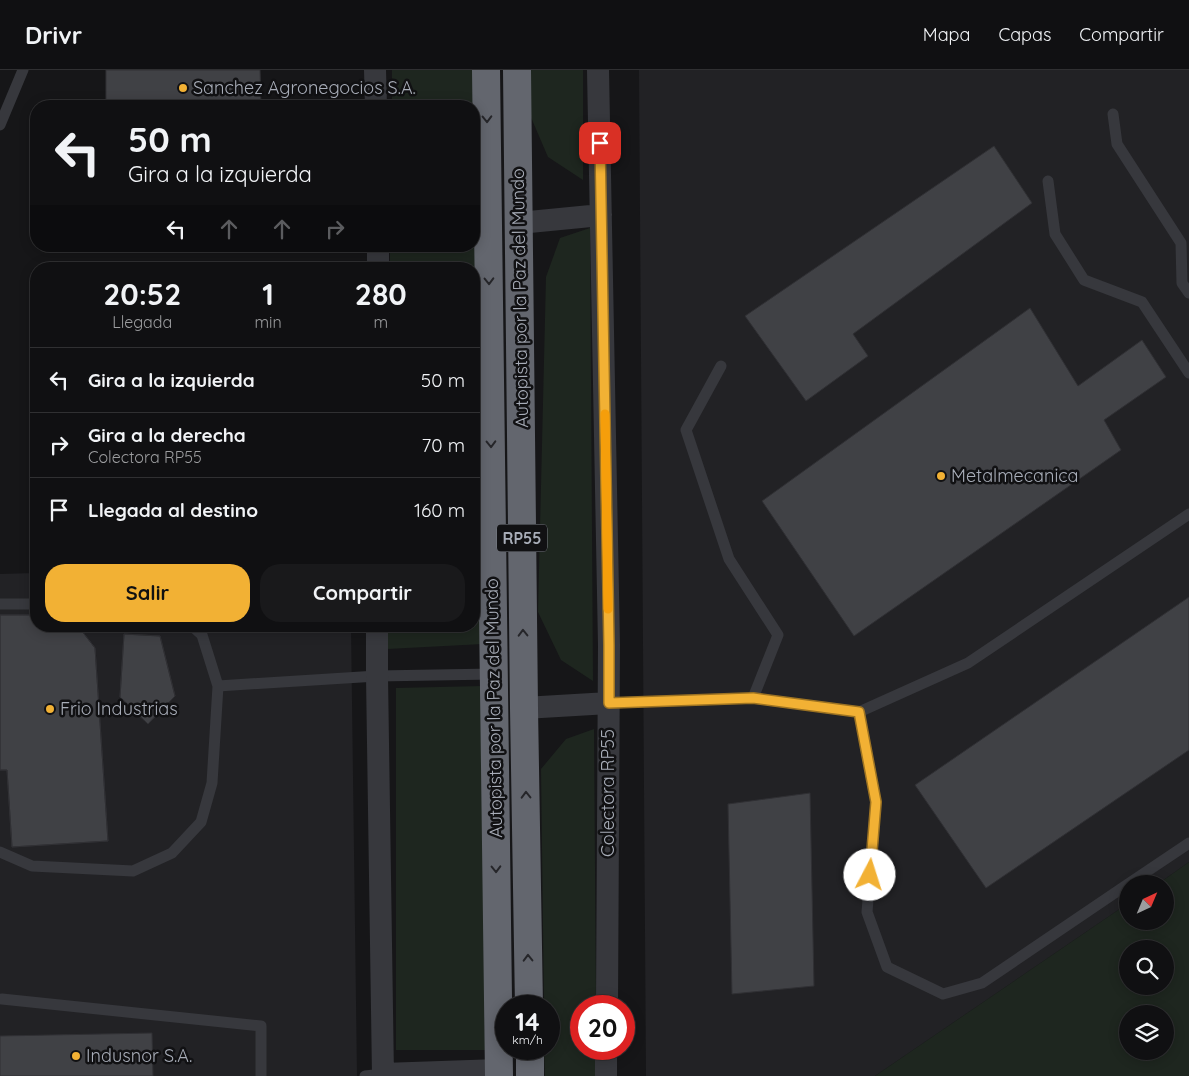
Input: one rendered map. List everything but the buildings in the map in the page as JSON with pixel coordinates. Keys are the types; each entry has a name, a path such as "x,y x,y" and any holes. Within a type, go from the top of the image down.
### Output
{"highway":[{"name":"Autopista por la Paz del Mundo","path":"486,70 499,1073"},
{"name":"Autopista por la Paz del Mundo","path":"517,70 529,995"},
{"path":"530,1060 530,1076"}],"street":[{"path":"375,70 376,100"},
{"name":"Colectora RP55","path":"598,70 609,636 607,995"},
{"path":"519,223 601,215"},
{"path":"377,632 377,1075 499,1073"},
{"path":"524,708 609,703"},
{"path":"606,1060 606,1076"}],"lane":[{"path":"0,124 23,70"},
{"path":"1114,114 1117,144 1181,243 1182,283 1189,293"},
{"path":"1048,181 1055,234 1084,280 1142,302 1189,373"},
{"path":"720,366 686,430 729,559 778,634 753,698"},
{"path":"609,703 753,698 859,712 968,663 1189,514"},
{"path":"0,604 30,604"},
{"path":"0,852 32,866 132,871 172,853 201,822 212,783 218,686 202,635 199,632"},
{"path":"218,686 377,676 493,674"},
{"path":"859,712 876,802 867,912 887,967 943,994 982,983 1119,890"},
{"path":"1141,875 1189,843"},
{"path":"2,999 261,1026 261,1076"}],"shaded area":[{"path":"392,70 476,70 476,100 392,100"},
{"path":"530,70 583,70 583,180 548,157 530,115"},
{"path":"639,70 1189,70 1189,862 1171,875 1119,875 1119,909 875,1076 646,1076"},
{"path":"590,228 593,681 561,660 538,612 546,277 560,238"},
{"path":"390,252 478,252 478,262 390,262"},
{"path":"480,453 482,644 387,649 387,632 480,632"},
{"path":"30,573 30,632 351,632 357,1076 0,1076 0,574"},
{"path":"483,686 485,1050 396,1050 396,688"},
{"path":"594,729 596,995 570,995 570,1060 596,1060 597,1076 545,1076 544,1060 560,1060 560,995 544,995 541,769 566,739"},
{"path":"1189,862 1189,1076 875,1076 1119,909 1119,930 1174,930 1174,875 1171,875"}],"slow traffic":[{"path":"605,414 608,609"}],"place":[{"name":"Sanchez Agronegocios S.A.","path":"183,88"},
{"name":"Metalmecanica","path":"941,476"},
{"name":"Frio Industrias","path":"50,709"},
{"name":"Indusnor S.A.","path":"76,1056"}],"route":[{"path":"600,143 609,703 753,698 859,712 876,802 870,875"}]}
